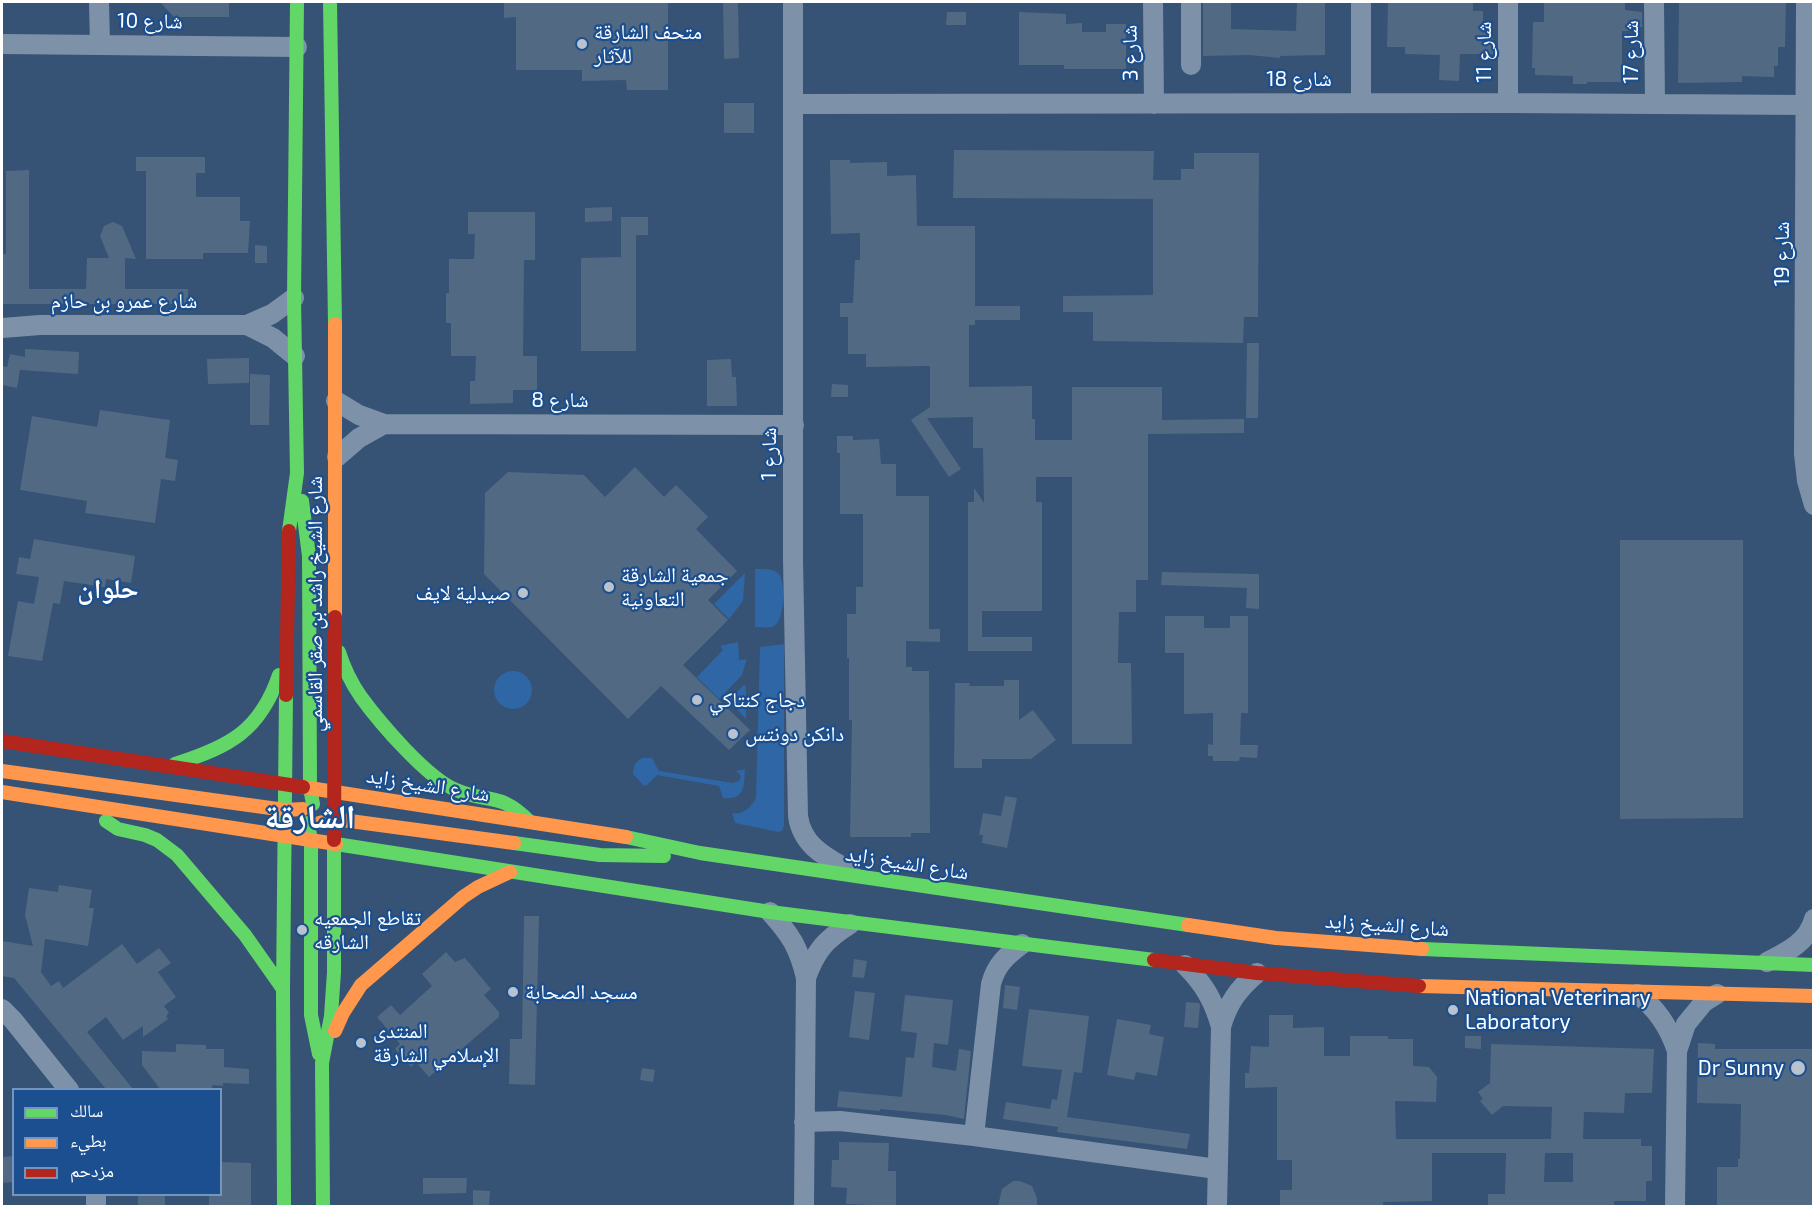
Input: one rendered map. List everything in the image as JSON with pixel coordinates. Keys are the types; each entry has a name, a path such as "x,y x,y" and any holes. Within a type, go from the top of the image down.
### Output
{"main road":[{"name":"شارع الشيخ راشد بن صقر القاسمي","path":"284,1206 286,651 288,546 297,473 294,298 297,2"},
{"name":"شارع الشيخ راشد بن صقر القاسمي","path":"323,1206 322,1064 331,1016 334,972 335,845 337,457 330,2"},
{"path":"297,473 309,556 310,788 308,808"},
{"path":"335,641 351,681 363,699 437,778 457,790 508,802 519,809 530,823"},
{"path":"172,766 216,750 236,737 261,715 274,694 286,651"},
{"name":"شارع الشيخ زايد","path":"2,741 621,836 700,853 1276,938 1411,949 1814,965"},
{"path":"2,771 285,810 308,808 335,792"},
{"path":"257,807 267,794 263,780"},
{"path":"285,783 308,808 315,824 335,845"},
{"path":"2,792 850,924 1185,965 1447,988 1636,994 1813,996"},
{"path":"92,807 113,827 157,840 177,855 244,935 284,989"},
{"path":"285,837 315,824 335,819 600,855 667,856 700,853"},
{"path":"358,849 353,841 353,831 363,822"},
{"path":"315,824 311,841 310,1015 322,1064"},
{"path":"322,1064 343,1013 361,985 463,897 510,872"}],"street":[{"path":"99,2 100,45"},
{"name":"شارع 1","path":"793,2 793,560 799,824 811,846 859,876"},
{"name":"شارع 3","path":"1153,2 1154,104"},
{"path":"1191,2 1191,65"},
{"path":"1360,103 1361,2"},
{"name":"شارع 11","path":"1508,2 1508,103"},
{"name":"شارع 17","path":"1654,2 1655,103"},
{"name":"شارع 19","path":"1806,2 1809,35 1805,105 1810,212 1809,383 1805,468 1814,505"},
{"name":"شارع 10","path":"2,44 297,47"},
{"name":"شارع 18","path":"793,104 1655,103 1805,105"},
{"name":"شارع عمرو بن حازم","path":"2,328 40,325 247,325 272,314 294,298"},
{"name":"شارع عمرو بن حازم","path":"247,325 273,338 295,356"},
{"path":"336,401 359,415 384,424"},
{"name":"شارع 8","path":"337,457 359,438 384,424 794,425"},
{"path":"2,807 27,797"},
{"path":"770,912 794,940 806,978 804,1206"},
{"path":"1762,964 1798,944 1809,931 1814,919"},
{"path":"806,978 812,959 821,946 850,924"},
{"path":"974,1136 991,984 1003,960 1022,944"},
{"path":"1185,965 1212,998 1221,1027"},
{"path":"1217,1206 1221,1027 1233,997 1257,973"},
{"path":"1636,994 1657,1012 1677,1051"},
{"path":"1675,1206 1677,1051 1680,1037 1690,1018 1704,1002 1717,994"},
{"path":"2,1009 68,1088"},
{"path":"804,1122 831,1121 974,1136 1217,1169"}],"shaded area":[{"path":"755,569 773,570 781,577 782,608 778,622 772,627 755,627"},
{"path":"745,573 743,601 729,619 714,604"},
{"path":"738,642 739,660 747,659 742,675 719,699 697,677 723,650 720,646"},
{"path":"784,644 784,826 782,831 778,832 735,823 732,813 747,810 756,798 760,647"},
{"path":"513,671 527,676 532,690 527,704 513,709 499,704 494,690 499,676"},
{"path":"744,685 746,687 746,719 728,700"},
{"path":"642,758 652,758 659,771 733,783 739,781 741,776 736,771 745,769 742,791 736,797 723,798 719,786 657,775 644,786 633,774 635,764"}],"building":[{"path":"160,2 229,2 229,17 174,17"},
{"name":"متحف الشارقة للآثار","path":"504,2 668,2 668,90 627,90 626,80 582,81 582,70 516,70 516,17 504,18"},
{"path":"723,2 738,2 739,58 724,59"},
{"path":"1203,2 1231,2 1231,29 1296,31 1297,2 1325,2 1325,55 1280,56 1280,58 1249,55 1203,56"},
{"path":"1388,2 1473,2 1473,11 1483,11 1483,22 1493,23 1493,54 1460,54 1459,81 1439,80 1440,55 1405,54 1405,47 1387,47"},
{"path":"1544,2 1625,2 1625,10 1642,12 1642,27 1630,27 1630,31 1622,31 1622,82 1573,84 1573,76 1535,75 1535,68 1532,68 1533,22 1544,22"},
{"path":"1679,2 1786,2 1785,47 1778,47 1778,66 1774,66 1774,77 1742,76 1742,82 1678,83"},
{"path":"947,12 966,12 966,25 946,25"},
{"path":"1019,12 1066,14 1066,24 1082,23 1082,32 1106,32 1106,24 1126,24 1126,69 1064,69 1064,65 1019,65"},
{"path":"724,103 754,103 754,133 724,133"},
{"path":"954,150 1154,151 1153,180 1181,180 1181,169 1194,169 1194,153 1259,153 1258,317 1244,317 1243,343 1093,341 1093,312 1063,312 1063,296 1153,295 1153,199 953,198"},
{"path":"136,157 205,157 205,173 196,173 196,197 240,197 240,221 250,221 248,253 203,253 203,259 146,259 146,171 136,171"},
{"path":"830,160 850,160 850,163 887,162 887,176 916,175 917,226 975,226 975,306 1020,306 1020,320 975,320 975,325 969,325 969,387 1032,386 1032,419 1035,419 1035,440 1072,440 1072,387 1162,387 1162,420 1244,419 1244,433 1148,434 1148,580 1136,580 1136,612 1119,612 1118,663 1131,663 1132,744 1072,744 1072,477 1036,477 1036,502 1042,502 1042,611 982,611 982,637 1032,637 1032,651 968,651 968,502 974,502 974,488 984,503 983,448 973,448 973,417 927,418 961,469 949,477 911,420 930,407 930,366 866,367 866,354 848,354 848,317 840,317 840,303 853,303 855,260 860,260 860,233 831,234"},
{"path":"29,170 29,289 86,289 87,258 109,258 100,236 104,226 113,222 122,226 136,259 125,258 125,289 188,289 188,304 2,304 2,254 6,254 6,171"},
{"path":"612,207 612,221 585,222 585,208"},
{"path":"468,212 535,212 535,260 524,260 523,356 537,356 537,390 513,390 513,403 470,404 470,381 475,381 476,356 451,356 451,323 446,323 449,259 474,259 475,234 468,234"},
{"path":"621,217 648,217 648,235 636,235 636,351 581,351 581,258 621,257"},
{"path":"255,245 267,246 267,263 255,263"},
{"path":"1247,343 1259,343 1258,418 1246,418"},
{"path":"25,349 79,352 78,374 20,370 17,388 2,385 2,366 7,367 10,354 25,357"},
{"path":"249,358 249,383 208,384 207,359"},
{"path":"731,359 732,377 736,377 737,406 707,406 707,360"},
{"path":"250,374 270,375 269,425 250,425"},
{"path":"832,384 848,385 848,397 831,397"},
{"path":"100,410 170,420 165,458 178,460 175,481 161,479 155,523 85,513 87,501 20,490 32,416 97,427"},
{"path":"837,436 853,436 853,440 879,439 881,464 896,464 896,496 929,496 929,629 940,629 940,642 906,641 906,667 912,667 912,671 929,671 930,833 911,833 911,837 850,837 852,720 849,720 847,614 856,614 856,587 863,587 863,514 840,514 840,453 837,453"},
{"name":"جمعية الشارقة التعاونية","path":"635,467 664,497 676,485 708,517 696,529 737,571 708,600 728,620 683,665 750,730 729,750 661,686 628,719 484,574 485,493 508,472 584,475 605,497"},
{"path":"34,539 135,556 131,583 106,579 105,587 64,581 60,604 53,603 42,661 8,656 18,601 34,604 39,577 16,574 19,557 30,559"},
{"path":"1620,540 1743,540 1743,818 1620,819"},
{"path":"1162,572 1259,574 1259,609 1246,608 1247,588 1161,585"},
{"path":"1165,616 1204,616 1204,628 1230,628 1230,616 1248,616 1248,713 1241,713 1240,745 1258,745 1257,758 1240,757 1239,761 1213,761 1213,756 1208,756 1208,744 1213,745 1213,713 1184,714 1184,653 1165,653"},
{"path":"1004,680 1019,680 1019,720 1033,710 1056,740 1031,759 982,759 982,768 954,768 955,683 970,683 969,686 1004,686"},
{"path":"1005,796 1017,798 1007,848 982,843 983,835 979,835 983,813 1001,816"},
{"path":"59,885 92,890 89,908 94,908 88,946 45,939 41,972 51,986 59,981 63,988 122,944 137,964 159,948 171,963 158,972 176,997 164,1006 169,1013 166,1016 168,1019 143,1037 143,1026 123,1040 106,1017 87,1032 132,1088 105,1088 14,978 2,976 2,941 33,946 25,915 29,888 58,892"},
{"path":"524,916 539,916 535,1085 509,1084 510,1039 522,1039"},
{"path":"446,952 455,962 465,958 491,989 484,995 499,1012 499,1017 429,1077 416,1062 411,1067 395,1049 400,1044 377,1017 391,1005 400,1015 432,986 422,974"},
{"path":"854,959 867,961 864,978 852,977"},
{"path":"1005,985 1020,987 1017,1010 1003,1008"},
{"path":"855,991 875,993 869,1040 849,1037"},
{"path":"905,995 953,1000 948,1045 934,1043 932,1067 956,1071 959,1049 971,1051 964,1119 946,1115 837,1107 839,1091 902,1097 906,1057 914,1058 917,1033 901,1031"},
{"path":"1186,1002 1200,1005 1198,1028 1184,1027"},
{"path":"1029,1009 1089,1016 1082,1073 1074,1072 1067,1117 1190,1134 1187,1149 1057,1132 1058,1127 1003,1119 1006,1102 1050,1109 1052,1099 1057,1100 1062,1070 1022,1066"},
{"path":"1269,1015 1293,1015 1293,1028 1324,1027 1324,1056 1350,1056 1350,1036 1388,1036 1388,1039 1413,1039 1413,1066 1429,1067 1437,1077 1436,1102 1395,1101 1396,1139 1551,1139 1552,1107 1503,1106 1492,1115 1480,1101 1483,1099 1478,1092 1490,1083 1491,1044 1654,1049 1652,1093 1625,1093 1624,1113 1584,1112 1583,1139 1641,1139 1641,1146 1652,1146 1652,1181 1646,1181 1646,1201 1614,1201 1614,1206 1488,1206 1488,1194 1505,1194 1506,1153 1432,1153 1432,1201 1383,1202 1383,1206 1280,1205 1280,1190 1292,1190 1292,1160 1277,1160 1277,1087 1245,1088 1245,1073 1249,1073 1251,1046 1269,1047","holes":["1545,1153 1573,1153 1573,1182 1544,1182"]},
{"path":"1117,1019 1151,1025 1149,1034 1164,1037 1157,1076 1136,1072 1134,1080 1107,1075"},
{"path":"1465,1036 1481,1036 1481,1049 1465,1048"},
{"path":"1698,1043 1715,1044 1715,1049 1814,1049 1813,1205 1717,1206 1717,1167 1738,1167 1738,1159 1740,1159 1741,1104 1697,1103"},
{"path":"176,1044 206,1045 206,1049 224,1049 224,1067 249,1069 249,1084 223,1083 223,1086 212,1085 212,1088 159,1088 142,1065 142,1051 176,1052"},
{"path":"642,1068 655,1070 653,1082 640,1080"},
{"path":"839,1142 889,1143 888,1171 896,1171 896,1206 846,1204 847,1188 831,1187 832,1160 839,1160"},
{"path":"12,1156 12,1182 2,1183 2,1157"},
{"path":"222,1162 251,1163 251,1206 209,1206 209,1196 222,1196"},
{"path":"423,1178 467,1178 466,1193 423,1194"},
{"path":"1013,1181 1032,1186 1037,1198 1037,1206 998,1206 1002,1189"},
{"path":"473,1190 490,1191 489,1206 473,1206"},
{"path":"138,1196 165,1196 165,1206 138,1206"}],"traffic: fast":[{"path":"289,531 297,473 294,298 297,2"},
{"path":"330,2 335,324"},
{"path":"302,501 309,556 310,788 313,804"},
{"path":"339,652 348,676 361,697 418,762 444,784 467,794 502,802 520,812 530,822"},
{"path":"175,764 211,751 240,734 262,710 279,675"},
{"path":"284,1206 283,989 286,695"},
{"path":"106,821 118,829 157,840 177,855 245,935 283,989"},
{"path":"308,823 311,841 311,1015 319,1054"},
{"path":"626,837 700,853 1188,925"},
{"path":"323,1206 322,1063 331,1016 334,972 334,840"},
{"path":"514,843 600,855 664,856"},
{"path":"336,844 770,912 1154,960"},
{"path":"1422,949 1814,965"}],"traffic: slow":[{"path":"335,324 335,617"},
{"path":"2,771 285,810 303,809"},
{"path":"303,787 626,837"},
{"path":"2,792 336,844"},
{"path":"319,823 335,819 514,843"},
{"path":"335,1031 343,1013 361,985 463,897 510,872"},
{"path":"1188,925 1276,938 1422,949"},
{"path":"1419,986 1814,996"}],"traffic: jam":[{"path":"286,695 289,531"},
{"path":"334,840 335,617"},
{"path":"2,741 303,787"},
{"path":"1154,960 1257,973 1419,986"}],"place":[{"name":"متحف الشارقة للآثار","path":"582,44"},
{"name":"جمعية الشارقة التعاونية","path":"609,587"},
{"name":"صيدلية لايف","path":"523,593"},
{"name":"دجاج كنتاكي","path":"697,700"},
{"name":"دانكن دونتس","path":"733,734"},
{"name":"تقاطع الجمعيه الشارقه","path":"302,930"},
{"name":"مسجد الصحابة","path":"513,992"},
{"name":"National Veterinary Laboratory","path":"1453,1010"},
{"name":"المنتدى الإسلامي الشارقة","path":"361,1043"},
{"name":"Dr Sunny","path":"1798,1068"}],"district":[{"name":"حلوان","path":"108,589"},
{"name":"الشارقة","path":"310,817"}]}
